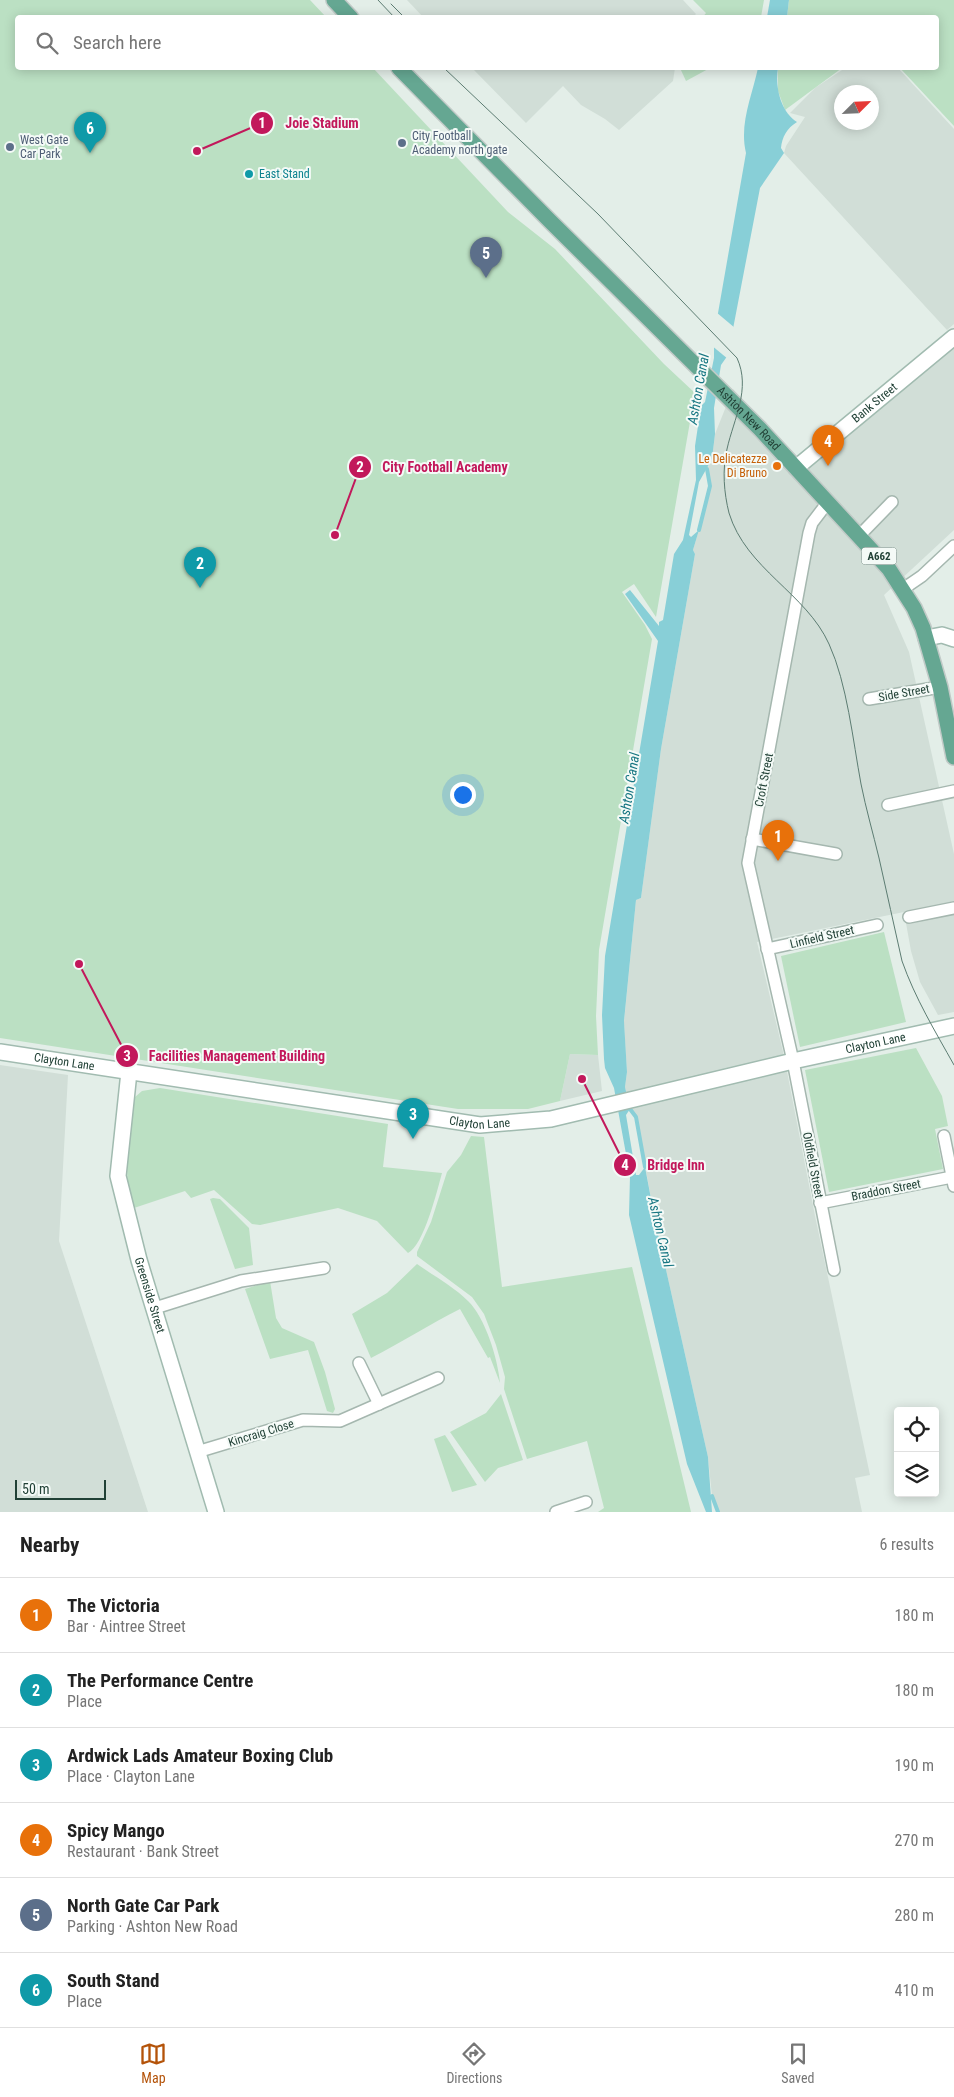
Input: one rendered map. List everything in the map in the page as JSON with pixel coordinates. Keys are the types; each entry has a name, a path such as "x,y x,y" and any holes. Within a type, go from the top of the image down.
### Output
{"main road":[{"path":"334,0 348,15"},
{"name":"Ashton New Road","path":"401,70 728,400 750,419 889,569 918,614 940,688 954,757"}],"street":[{"name":"Bank Street","path":"796,468 954,337"},
{"name":"Croft Street","path":"792,1061 749,870 752,839 809,533 812,523 828,502"},
{"path":"859,536 892,502"},
{"path":"903,589 922,576 954,546"},
{"path":"926,638 942,635 954,638"},
{"name":"Side Street","path":"869,699 940,688"},
{"path":"888,805 954,791"},
{"path":"752,839 836,854"},
{"path":"909,917 954,908"},
{"name":"Linfield Street","path":"767,950 877,925"},
{"name":"Clayton Lane","path":"0,1052 480,1125 551,1119 792,1061 954,1026"},
{"name":"Oldfield Street","path":"792,1061 834,1270"},
{"name":"Greenside Street","path":"129,1072 118,1176 139,1260 216,1512"},
{"path":"944,1136 953,1182"},
{"name":"Braddon Street","path":"820,1204 953,1182"},
{"path":"155,1308 241,1281 324,1268"},
{"path":"359,1363 379,1404"},
{"name":"Kincraig Close","path":"197,1452 303,1420 340,1421 438,1378"},
{"path":"556,1512 586,1502"}],"shaded area":[{"path":"407,0 683,0 696,14 695,15 421,15"},
{"path":"474,70 675,70 673,81 619,130 581,105 563,86 526,123"},
{"path":"842,70 900,70 954,129 954,324 947,330 784,153 786,146 805,117 790,113 815,88"},
{"path":"954,347 954,530 884,595 909,652 954,854 954,1012 938,1015 920,982 911,951 904,912 757,942 784,1056 815,1216 870,1475 855,1478 862,1512 718,1512 712,1496 708,1457 656,1225 636,1117 630,1109 625,1087 627,1072 624,1022 636,900 641,898 661,749 695,554 693,550 708,500 710,486 707,469 712,459 715,434 733,389 805,468"},
{"path":"570,1054 598,1055 602,1091 560,1101"},
{"path":"0,1065 68,1075 59,1241 148,1512 0,1512"}],"green space":[{"path":"0,0 310,0 324,15 15,15 15,70 375,70 508,212 555,249 664,364 695,393 656,617 634,584 622,592 645,625 652,639 599,950 596,1016 598,1055 570,1054 560,1101 528,1109 458,1109 0,1038"},
{"path":"693,0 764,0 761,15 704,15 706,13"},
{"path":"789,0 954,0 954,126 902,70 939,70 939,15 787,15"},
{"path":"681,70 706,70 686,81"},
{"path":"778,70 839,70 785,110 778,91"},
{"path":"884,932 906,1022 800,1047 781,956"},
{"path":"916,1048 942,1096 948,1126 935,1129 943,1169 829,1192 805,1070"},
{"path":"160,1088 388,1124 383,1167 442,1173 429,1217 419,1240 408,1253 377,1221 338,1208 260,1225 252,1224 214,1190 191,1198 185,1191 131,1209 127,1166 135,1097 142,1091"},
{"path":"471,1136 484,1137 502,1287 632,1267 691,1512 598,1512 604,1508 587,1441 527,1459 504,1389 505,1377 496,1345 484,1314 472,1297 417,1256 417,1252 431,1222 447,1172 461,1155"},
{"path":"210,1199 220,1199 249,1228 253,1265 235,1269"},
{"path":"417,1264 457,1291 474,1308 490,1339 497,1362 500,1383 490,1357 488,1358 460,1309 371,1358 352,1314 387,1293"},
{"path":"270,1281 276,1318 282,1328 314,1342 325,1372 335,1409 333,1413 327,1411 308,1350 270,1359 245,1289"},
{"path":"501,1394 523,1460 498,1468 485,1482 450,1432 486,1413"},
{"path":"445,1435 477,1485 452,1492 434,1439"}],"water":[{"path":"770,0 789,0 787,15 767,15"},
{"path":"757,70 778,70 777,82 780,98 786,111 797,122 786,133 781,148 784,153 760,188 728,355 721,365 714,408 715,434 712,459 699,482 689,535 691,537 699,530 693,550 695,554 661,749 641,898 636,900 624,1021 627,1072 625,1087 630,1109 626,1115 636,1175 639,1175 645,1167 656,1225 708,1457 712,1512 706,1512 687,1464 629,1215 630,1176 614,1088 605,1068 602,1015 605,956 658,641 625,594 630,590 659,626 659,622 663,620 674,554 683,540 696,480 695,446 701,406 705,402 714,358 714,336 746,153 744,131 747,110"}],"pier":[{"path":"716,312 735,328 728,359 711,345"}],"waterway":[{"path":"699,530 710,486 707,469"},
{"path":"630,1109 636,1117 645,1167"},
{"path":"712,1496 718,1512"}],"tram line":[{"path":"378,0 392,15"},
{"path":"391,4 402,15"},
{"path":"446,70 598,214 737,358 741,370 742,392 724,465 729,513 737,533 749,550 762,566 806,610 819,626 829,644 845,694 863,793 902,961 919,1001 954,1065"}],"place":[{"name":"City Football Academy north gate","path":"402,143"},
{"name":"West Gate Car Park","path":"10,147"},
{"name":"Joie Stadium","path":"197,151"},
{"name":"South Stand","path":"90,153"},
{"name":"East Stand","path":"249,174"},
{"name":"North Gate Car Park","path":"486,278"},
{"name":"Le Delicatezze Di Bruno","path":"777,466"},
{"name":"Spicy Mango","path":"828,466"},
{"name":"City Football Academy","path":"335,535"},
{"name":"The Performance Centre","path":"200,588"},
{"name":"The Victoria","path":"778,861"},
{"name":"Facilities Management Building","path":"79,964"},
{"name":"Bridge Inn","path":"582,1079"},
{"name":"Ardwick Lads Amateur Boxing Club","path":"413,1139"}],"water label":[{"name":"Ashton Canal","path":"698,389"},
{"name":"Ashton Canal","path":"629,788"},
{"name":"Ashton Canal","path":"661,1232"}]}
